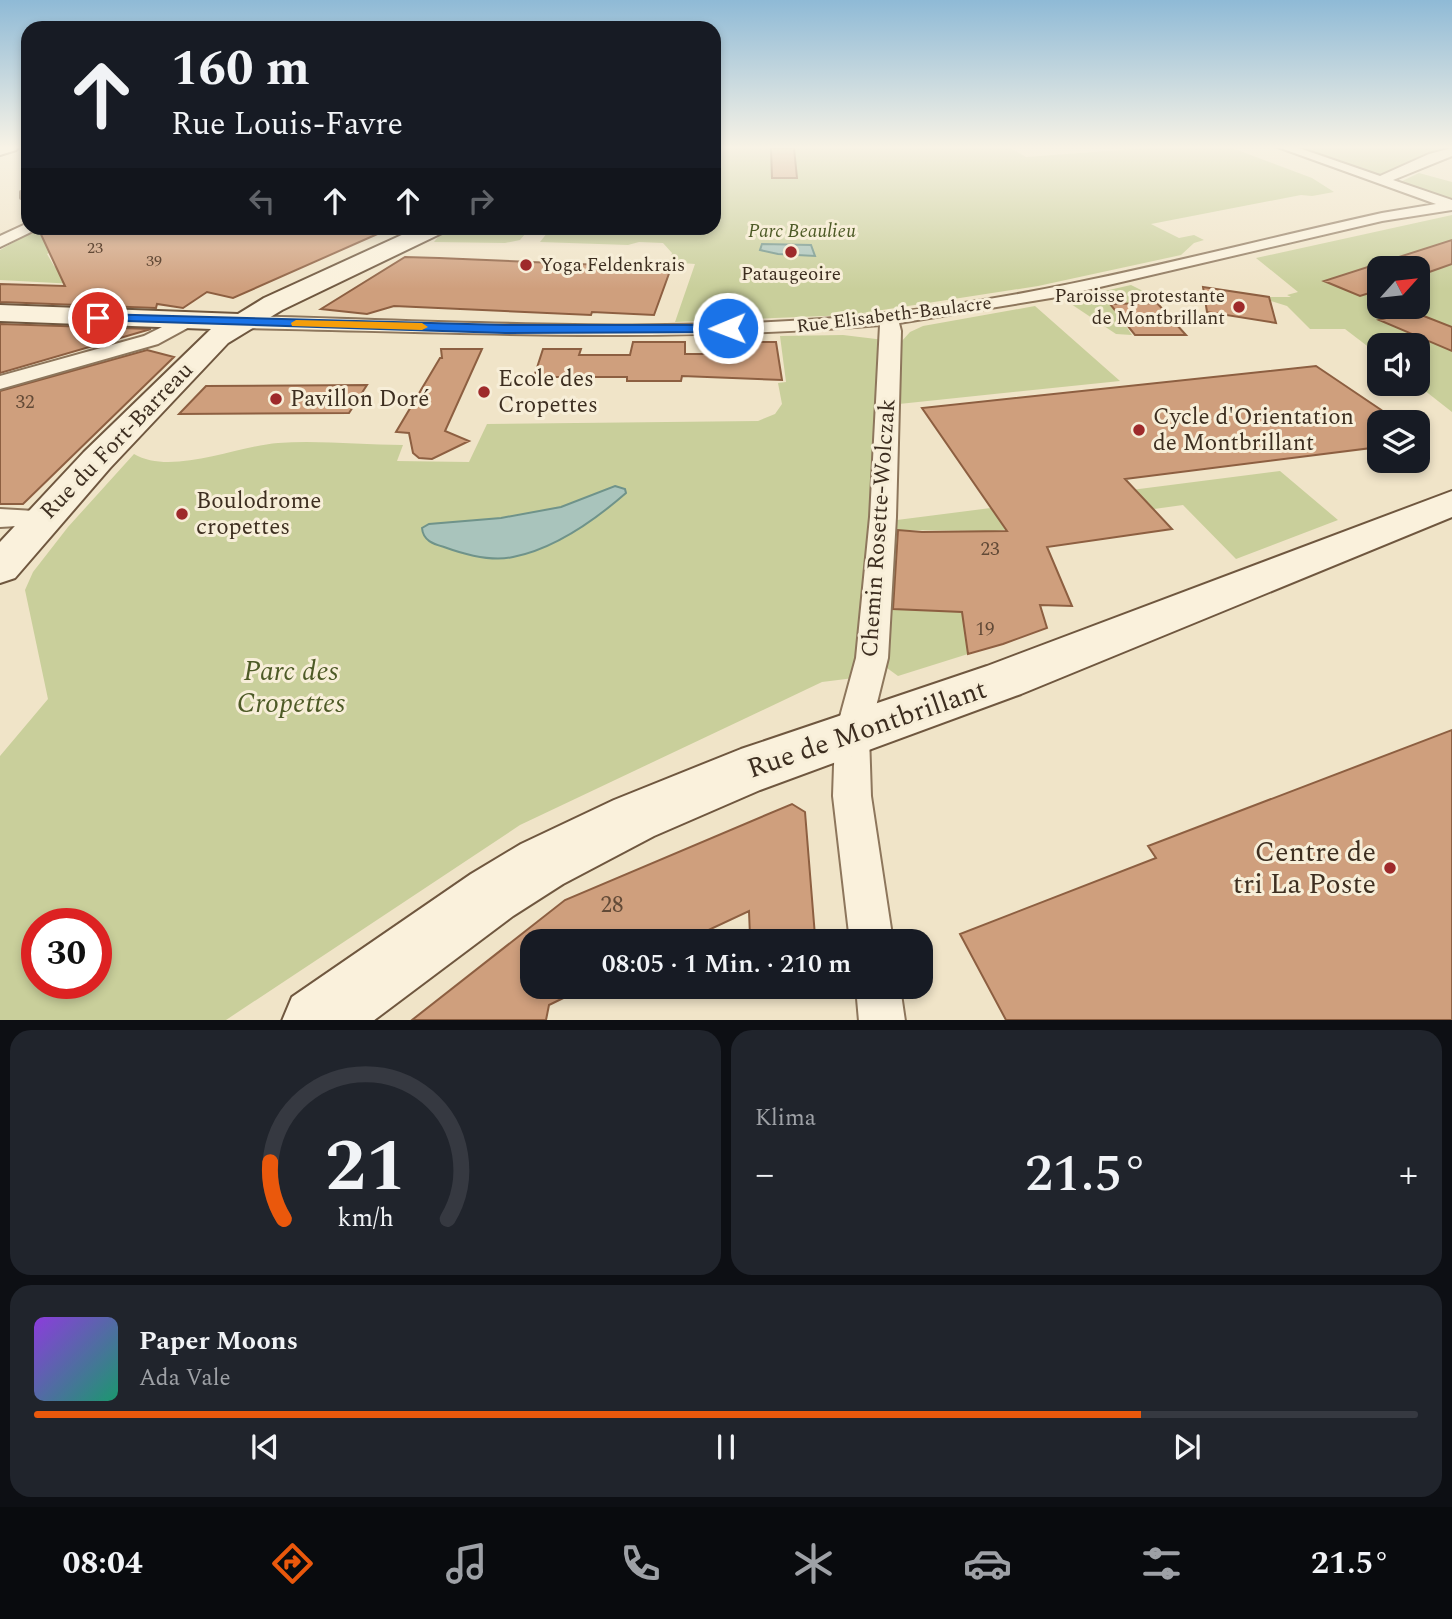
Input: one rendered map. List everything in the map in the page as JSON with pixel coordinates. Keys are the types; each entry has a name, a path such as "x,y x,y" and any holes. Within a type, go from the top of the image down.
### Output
{"main road":[{"name":"Rue du Fort-Barreau","path":"0,568 43,518 218,337 273,304 419,235"},
{"path":"0,313 241,322"},
{"name":"Rue de Montbrillant","path":"316,1020 492,895 542,864 694,792 1003,680 1452,503"}],"street":[{"path":"1417,194 1452,205"},
{"name":"Rue Elisabeth-Baulacre","path":"241,322 594,330 782,327 888,319 1047,294 1382,217 1452,205"},
{"path":"0,242 21,232"},
{"name":"Chemin Rosette-Wolczak","path":"870,929 852,796 852,735 872,659 883,517 891,331 888,319"},
{"path":"0,383 151,340 186,321"},
{"path":"0,518 43,518"},
{"path":"879,999 882,1020"}],"green space":[{"name":"Parc Beaulieu","path":"721,194 1325,194 1301,195 1151,224 1179,238 1194,235 1204,240 1194,243 1181,255 1038,286 850,315 675,322 695,264 669,262 672,253 663,243 639,242 628,245 540,242 546,235 721,235"},
{"path":"1432,194 1452,194 1452,200"},
{"path":"1452,215 1452,412 1430,395 1430,333 1367,333 1367,346 1345,329 1310,329 1287,306 1271,301 1270,297 1291,297 1287,295 1298,292 1256,258"},
{"path":"27,235 89,235 47,254 54,266 66,269 75,284 0,280 0,250"},
{"path":"524,235 520,240 505,243 434,242 438,237"},
{"path":"1131,285 1167,303 1111,304 1132,335 1116,334 1065,300"},
{"name":"Parc des Cropettes","path":"1035,306 1120,381 899,404 897,520 1280,471 1338,520 1236,559 1183,505 995,531 897,530 897,539 917,540 907,567 895,566 893,609 962,612 968,654 898,676 887,668 886,674 822,682 520,825 226,1020 0,1020 0,756 48,699 25,590 33,572 68,527 134,454 149,460 185,461 262,445 325,442 403,445 397,461 469,462 487,424 758,421 775,414 782,404 778,383 786,382 780,336 843,335 901,342 910,332 923,326"}],"water":[{"name":"Pataugeoire","path":"762,244 811,245 815,256 760,250"},
{"path":"615,486 625,489 626,493 587,523 544,547 513,557 487,558 461,553 433,543 427,539 422,528 429,524 501,518 561,507"}],"building":[{"path":"41,235 375,235 233,298 207,292 183,308 157,304 156,308 0,302 0,284 65,286"},
{"path":"1452,240 1452,264 1430,272 1430,256 1402,256"},
{"path":"405,257 671,268 654,315 592,312 591,315 394,306 367,314 321,309"},
{"path":"1367,267 1367,294 1360,296 1324,281"},
{"name":"Paroisse protestante de Montbrillant","path":"1203,287 1269,297 1276,323 1207,312"},
{"path":"1157,303 1186,335 1135,335 1110,304"},
{"path":"1430,318 1452,327 1452,351 1430,342 1430,333 1410,333 1379,320"},
{"path":"0,324 151,329 0,373"},
{"path":"633,342 685,342 685,354 736,354 735,342 776,342 782,380 682,376 681,381 627,381 627,377 534,377 543,349 581,349 579,355 630,355"},
{"path":"441,349 482,349 445,431 469,441 432,459 419,458 413,453 409,433 396,432 442,358"},
{"path":"147,350 174,357 23,504 0,504 0,391"},
{"path":"1316,366 1381,410 1367,410 1367,449 1125,479 1172,529 1047,547 1072,606 1040,605 1047,628 968,654 962,612 893,609 898,530 1007,531 922,408"},
{"name":"Pavillon Doré","path":"367,385 349,413 179,414 206,386"},
{"path":"1452,730 1452,1020 1006,1020 960,934 1156,858 1148,846"},
{"path":"792,804 805,812 814,929 750,929 749,911 711,929 528,929 565,900"},
{"path":"520,935 520,999 561,999 549,1005 546,1020 412,1020"}],"slow traffic":[{"path":"296,323 422,327"}],"place":[{"name":"Pataugeoire","path":"791,252"},
{"name":"Yoga Feldenkrais","path":"526,265"},
{"name":"Paroisse protestante de Montbrillant","path":"1239,307"},
{"name":"Ecole des Cropettes","path":"484,392"},
{"name":"Pavillon Doré","path":"276,399"},
{"name":"Cycle d'Orientation de Montbrillant","path":"1139,430"},
{"name":"Boulodrome cropettes","path":"182,514"},
{"name":"Centre de tri La Poste","path":"1390,868"}],"route":[{"path":"98,318 505,329 728,328"}]}
